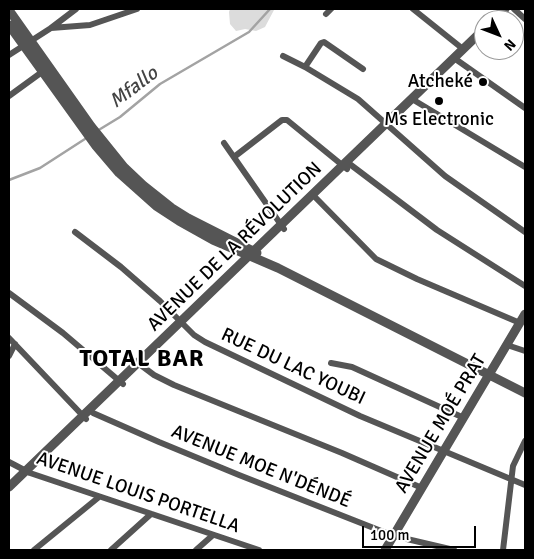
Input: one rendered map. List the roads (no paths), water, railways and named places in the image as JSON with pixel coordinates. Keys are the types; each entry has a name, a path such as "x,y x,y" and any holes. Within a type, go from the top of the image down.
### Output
{"street":[{"path":"9,55 51,28 76,9"},
{"path":"51,28 90,25 137,9"},
{"path":"412,9 463,49"},
{"path":"514,9 525,19"},
{"path":"9,10 42,72 96,146 119,173 156,206 179,221 230,248 256,256"},
{"path":"9,26 27,42 90,126 131,173 172,208 204,227 240,244 256,256 525,393"},
{"name":"AVENUE DE LA RÉVOLUTION","path":"456,60 463,49 474,39"},
{"path":"305,67 321,43 324,42 363,69"},
{"name":"AVENUE DE LA RÉVOLUTION","path":"183,323 256,256 282,227 456,60 474,45"},
{"path":"283,56 358,99 387,127 445,176 525,232"},
{"path":"456,60 525,108"},
{"path":"9,96 42,72"},
{"path":"414,101 525,167"},
{"path":"234,157 282,120 287,120 436,230 525,286"},
{"path":"224,143 282,227"},
{"path":"314,197 376,259 520,324"},
{"name":"AVENUE DE LA RÉVOLUTION","path":"9,494 28,472 140,365 236,269 256,256 267,238 282,227"},
{"name":"RUE DU LAC YOUBI","path":"75,232 133,276 194,335 205,342 360,416 525,485"},
{"path":"240,244 267,238"},
{"path":"230,248 236,259 236,269"},
{"path":"9,293 63,333 121,382"},
{"name":"AVENUE MOÉ PRAT","path":"385,550 525,314"},
{"name":"AVENUE MOE N'DÉNDÉ","path":"9,338 88,414 394,536 454,550"},
{"path":"9,356 15,344"},
{"path":"507,345 525,351"},
{"path":"331,363 352,367 464,418"},
{"path":"140,365 165,381 342,453 422,488"},
{"path":"503,550 513,466 525,441"},
{"name":"AVENUE LOUIS PORTELLA","path":"9,462 28,472 99,497 259,550"},
{"name":"AVENUE DE LA RÉVOLUTION","path":"9,487 28,472"},
{"path":"34,550 99,497"},
{"path":"111,550 151,514"},
{"path":"196,550 213,535"}],"waterway":[{"name":"Mfallo","path":"97,131 120,117 160,84 249,32 270,9"},
{"name":"Mfallo","path":"9,180 40,168 88,137"}],"place":[{"name":"Atcheké","path":"483,82"},
{"name":"Ms Electronic","path":"439,101"}],"district":[{"name":"TOTAL BAR","path":"142,360"}]}
